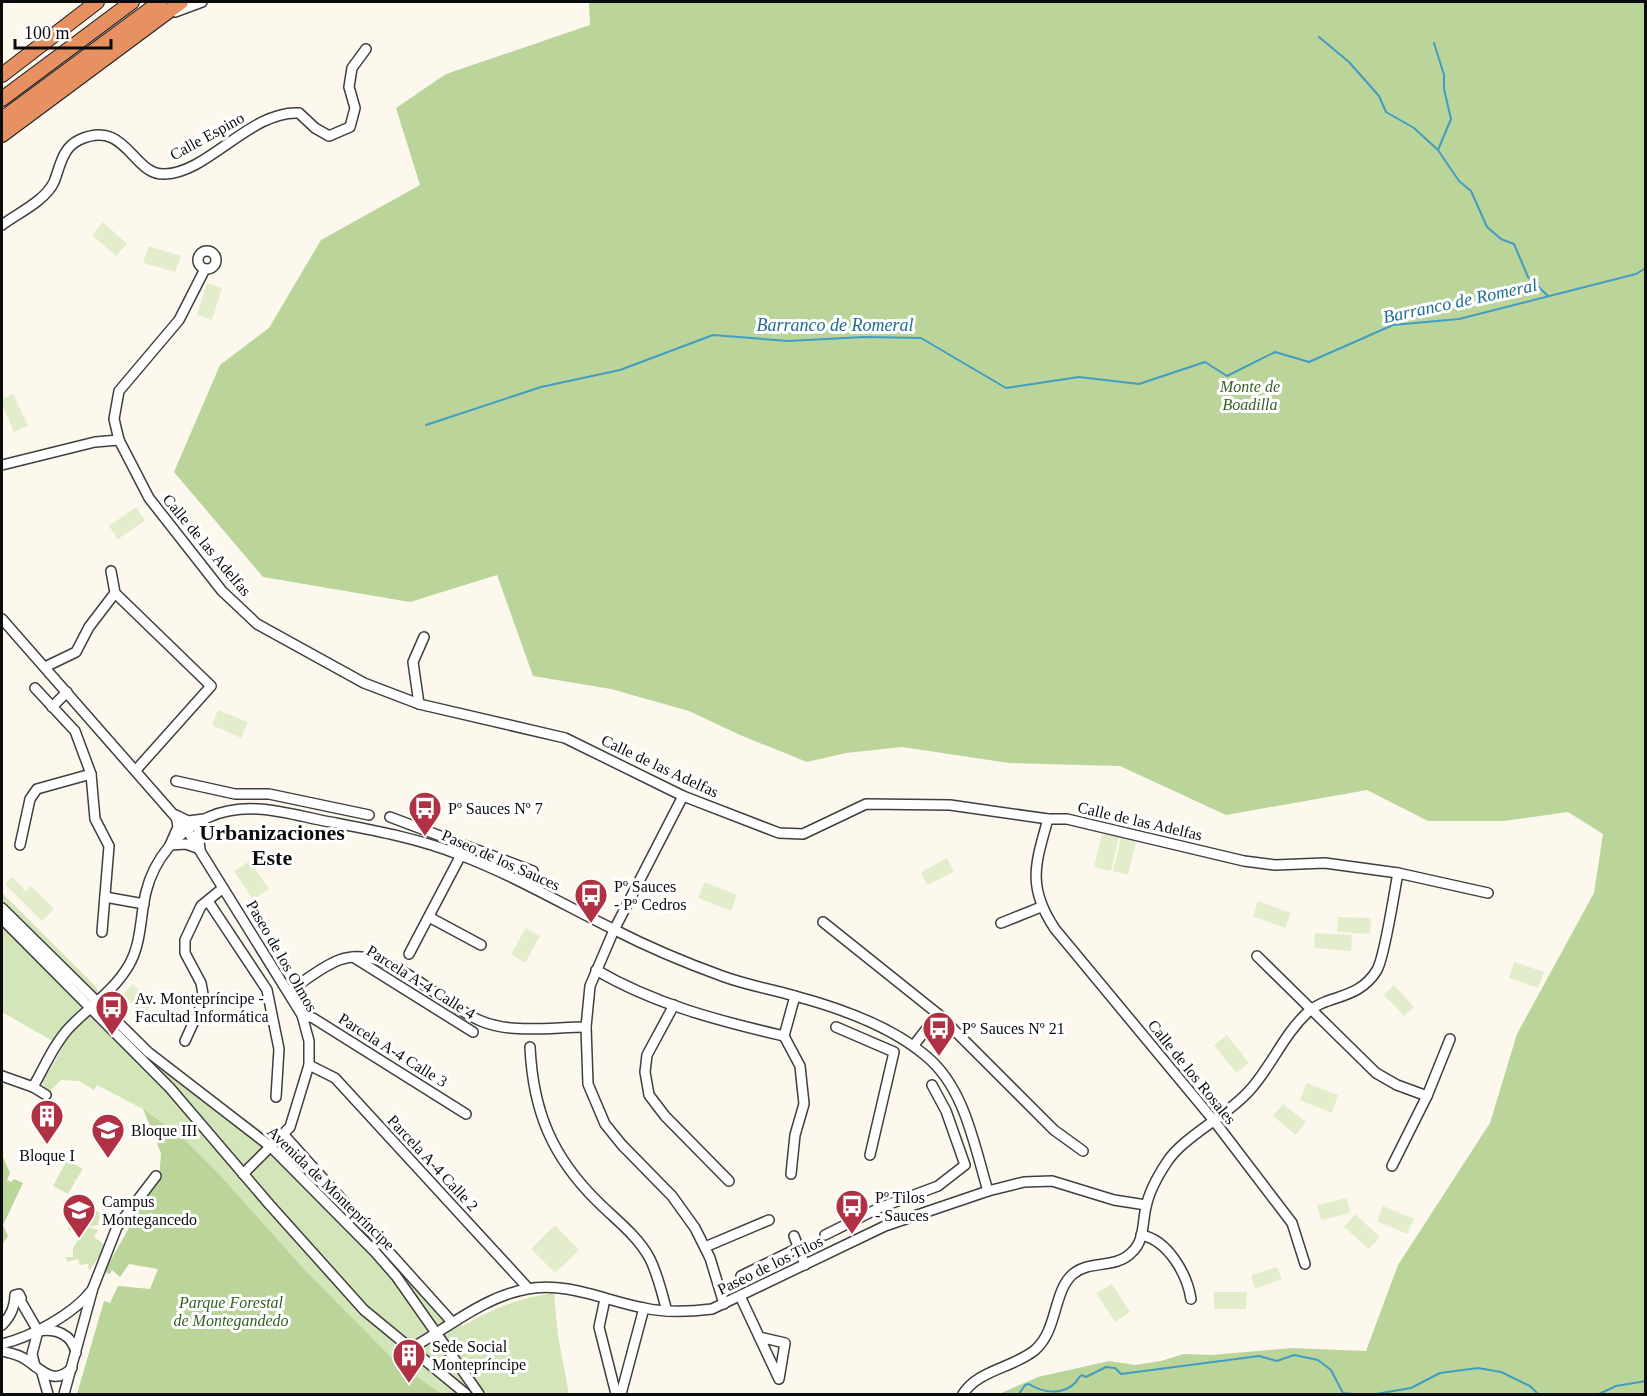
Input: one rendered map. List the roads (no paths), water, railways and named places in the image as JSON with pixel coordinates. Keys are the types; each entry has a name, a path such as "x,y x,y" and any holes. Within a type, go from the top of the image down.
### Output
{"highway":[{"path":"2,75 97,2"},
{"path":"46,41 107,2"},
{"path":"2,99 132,2"},
{"path":"2,119 160,2"},
{"path":"2,135 181,2"}],"street":[{"path":"145,30 174,12 202,2"},
{"name":"Calle Espino","path":"2,225 45,194 54,181 57,166 77,140 99,135 111,138 126,146 148,170 164,175 182,171 274,115 299,113 315,128 329,135 350,127 355,108 349,87 352,68 366,50"},
{"name":"Calle de las Adelfas","path":"205,270 179,320 119,391 115,403 115,424 119,440 149,498 222,591 257,624 364,683 419,704 565,738 683,796 779,833 803,834 866,804 950,805 1048,819 1067,819 1244,861 1275,866 1325,863 1398,873 1488,893"},
{"path":"100,441 115,424"},
{"path":"2,465 100,441 119,440"},
{"path":"111,571 115,593 211,686 136,770"},
{"path":"45,667 76,652 89,627 115,593"},
{"name":"Paseo de los Olmos","path":"2,619 176,815 200,849 302,1015 309,1041 309,1065 290,1127 243,1174"},
{"path":"419,704 413,662 424,637"},
{"path":"35,688 75,731 91,774 95,819 109,846 102,932"},
{"path":"52,707 67,692"},
{"path":"20,846 30,799 37,789 91,774"},
{"path":"176,781 249,794 269,794 369,815"},
{"path":"249,794 251,808"},
{"path":"683,796 614,930 590,986 586,1027 588,1084 605,1124 622,1145 672,1196 695,1228 705,1248 724,1304"},
{"name":"Paseo de los Sauces","path":"33,1087 65,1032 95,1006 128,965 140,934 144,904 152,876 170,845 204,819 237,808 251,808 282,812 411,840 461,855 521,881 614,930 725,978 795,996 854,1016 904,1039 933,1062 961,1104 988,1191"},
{"path":"176,815 188,821 204,819"},
{"path":"176,815 178,827 170,845 186,844 200,849 198,833 204,819"},
{"path":"390,817 529,871 521,881"},
{"name":"Calle de los Rosales","path":"1048,819 1037,858 1036,890 1041,907 1055,929 1215,1122 1292,1223 1305,1264"},
{"path":"411,840 416,826"},
{"path":"409,954 461,855"},
{"path":"963,1395 974,1381 1035,1350 1049,1331 1065,1285 1074,1272 1124,1259 1132,1253 1141,1235 1146,1205 1169,1159 1179,1148 1215,1122 1250,1091 1287,1033 1311,1009 1340,999 1365,985 1378,968 1398,873"},
{"path":"185,1041 200,1008 203,994 201,983 185,954 185,940 201,906 223,888"},
{"path":"105,897 144,904"},
{"path":"208,901 267,990 279,1048 276,1097"},
{"path":"1001,924 1041,907"},
{"name":"Avenida de Montepríncipe","path":"2,908 171,1088 243,1174 364,1310 466,1395"},
{"path":"429,917 481,945"},
{"name":"Avenida de Montepríncipe","path":"2,919 148,1052 271,1147 387,1264 479,1395"},
{"path":"823,922 938,1014 1054,1130 1083,1151"},
{"path":"289,991 335,962 353,956 367,956 391,964 453,1006 483,1022 518,1028 586,1027"},
{"name":"Parcela A-4 Calle 4","path":"353,956 473,1032"},
{"path":"1257,956 1376,1073 1397,1085 1427,1096"},
{"path":"596,970 626,988 674,1005 725,1022 784,1036"},
{"path":"791,1174 795,1135 804,1104 800,1066 784,1036 795,996"},
{"path":"674,1005 647,1055 645,1072 649,1095 660,1111 729,1180"},
{"path":"914,1046 938,1014"},
{"name":"Parcela A-4 Calle 3","path":"302,1015 313,1017 466,1114"},
{"path":"836,1027 894,1052"},
{"path":"870,1155 894,1052 904,1039"},
{"path":"1392,1166 1427,1096 1450,1039"},
{"path":"530,1047 537,1106 557,1151 580,1184 636,1239 650,1259 667,1311"},
{"name":"Parcela A-4 Calle 2","path":"309,1065 334,1078 528,1288"},
{"path":"2,1076 33,1087 46,1095"},
{"path":"825,1234 879,1208 938,1186 965,1165 946,1111 933,1085"},
{"path":"946,1111 961,1104"},
{"path":"284,1135 452,1322"},
{"path":"64,1395 77,1355 93,1288 117,1227 156,1176"},
{"name":"Paseo de los Tilos","path":"410,1349 488,1301 528,1288 567,1288 644,1308 684,1313 712,1309 885,1226 988,1191 1024,1182 1052,1181 1146,1205"},
{"path":"879,1208 885,1226"},
{"path":"705,1248 769,1220"},
{"path":"1141,1235 1156,1239 1167,1250 1182,1272 1191,1299"},
{"path":"794,1236 805,1265"},
{"path":"741,1276 798,1248"},
{"path":"2,1344 38,1331 75,1308 93,1288"},
{"path":"740,1296 759,1338"},
{"path":"605,1299 599,1327 616,1395"},
{"path":"2,1325 18,1300 38,1331 32,1354 35,1366"},
{"path":"621,1395 644,1308"},
{"path":"38,1331 54,1332 70,1339 77,1355"},
{"path":"35,1342 47,1333 54,1332"},
{"path":"2,1351 19,1355 35,1366 42,1373 48,1395"},
{"path":"42,1373 59,1376 73,1366"}],"waterway":[{"path":"1319,37 1349,62 1379,96 1386,112 1414,128 1438,150"},
{"path":"1434,43 1444,75 1444,89 1451,119 1438,150 1459,181 1471,191 1487,227 1501,239 1514,244 1528,277 1548,296"},
{"name":"Barranco de Romeral","path":"426,425 541,387 620,370 713,335 788,341 864,337 921,338 1006,388 1079,377 1139,384 1205,362 1227,376 1275,352 1309,362 1393,325 1459,319 1636,274 1646,268"},
{"path":"1019,1394 1025,1385 1029,1384 1047,1391 1059,1391 1071,1386 1081,1375 1086,1377 1106,1367 1115,1368 1121,1374 1259,1356 1277,1361 1294,1355 1318,1360 1331,1370 1343,1393 1354,1394"},
{"path":"1376,1394 1411,1388 1440,1373 1478,1368 1501,1372 1530,1386 1538,1394"},
{"path":"1599,1394 1616,1386 1646,1381"}],"place":[{"name":"Pº Sauces Nº 7","path":"425,837"},
{"name":"Pº Sauces - Pº Cedros","path":"591,924"},
{"name":"Av. Montepríncipe - Facultad Informática","path":"112,1036"},
{"name":"Pº Sauces Nº 21","path":"939,1057"},
{"name":"Bloque I","path":"47,1145"},
{"name":"Bloque III","path":"108,1159"},
{"name":"Pº Tilos - Sauces","path":"852,1235"},
{"name":"Campus Montegancedo","path":"79,1239"},
{"name":"Sede Social Montepríncipe","path":"409,1384"}],"district":[{"name":"Urbanizaciones Este","path":"272,844"}],"park label":[{"name":"Monte de Boadilla","path":"1250,395"},
{"name":"Parque Forestal de Montegandedo","path":"231,1311"}]}
